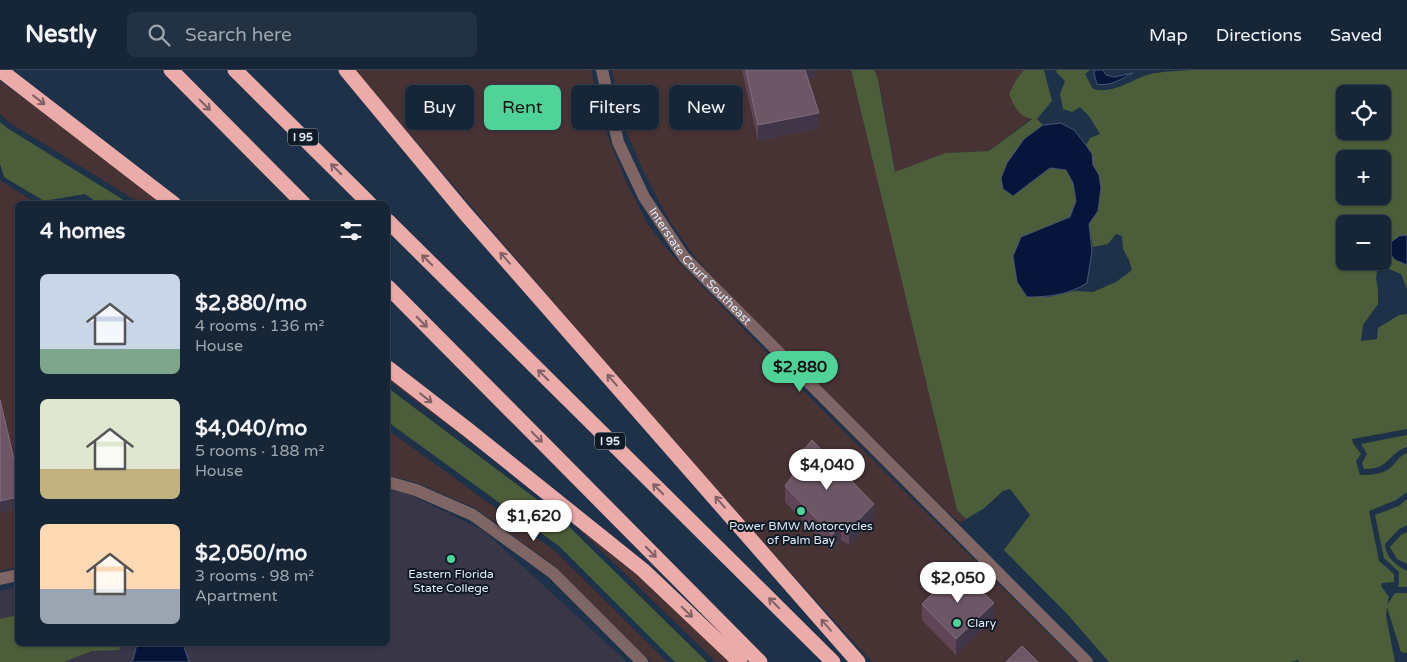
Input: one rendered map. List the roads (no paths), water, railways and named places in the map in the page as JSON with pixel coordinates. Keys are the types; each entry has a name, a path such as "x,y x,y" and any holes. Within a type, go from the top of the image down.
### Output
{"highway":[{"path":"0,70 170,201"},
{"path":"171,70 301,201"},
{"name":"I 95","path":"235,70 367,201"},
{"path":"346,70 464,212 858,662"},
{"name":"I 95","path":"390,223 834,662"},
{"path":"390,289 760,662"},
{"path":"390,370 643,570 740,662"}],"street":[{"name":"Interstate Court Southeast","path":"602,70 618,142 644,197 684,257 1087,662"},
{"path":"390,483 416,490 473,515 553,573 642,662"},
{"path":"0,579 15,576"}],"water":[{"path":"1095,70 1103,70 1106,75 1114,77 1133,73 1115,82 1102,85 1097,84 1094,74"},
{"path":"1061,123 1074,130 1086,145 1092,154 1093,165 1099,175 1101,188 1098,211 1089,224 1092,251 1087,283 1073,290 1058,294 1027,297 1017,282 1013,256 1021,237 1070,217 1076,201 1073,183 1066,170 1050,168 1013,196 1003,189 1001,178 1007,163 1024,139 1043,125"},
{"path":"1407,235 1407,265 1395,260 1391,255 1391,242 1399,236"},
{"path":"136,646 184,646 189,662 130,662 133,660"}],"place":[{"name":"Power BMW Motorcycles of Palm Bay","path":"801,511"},
{"name":"Eastern Florida State College","path":"451,559"},
{"name":"Clary","path":"957,623"}]}
